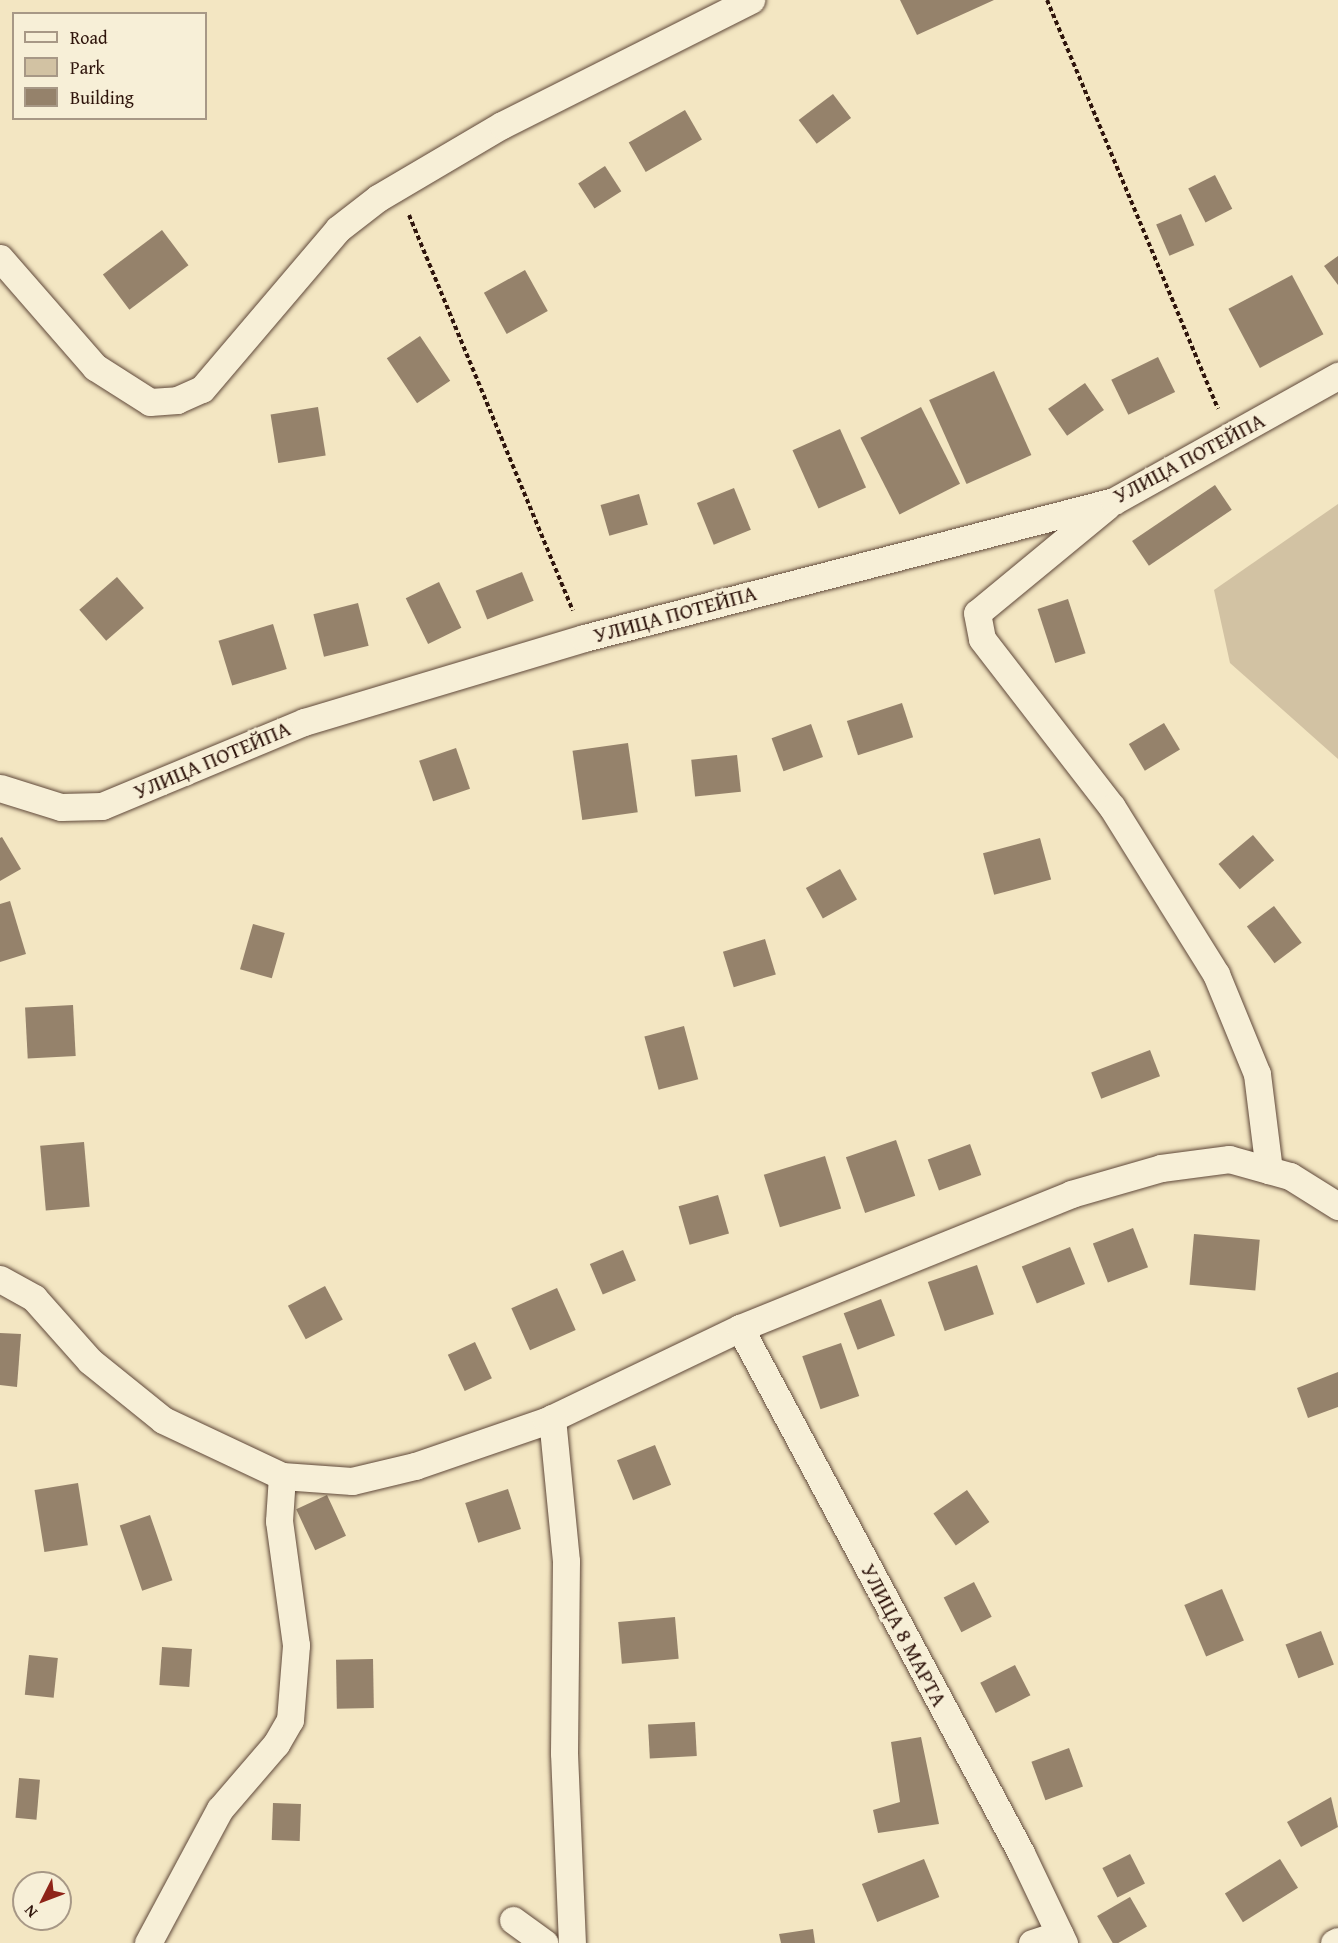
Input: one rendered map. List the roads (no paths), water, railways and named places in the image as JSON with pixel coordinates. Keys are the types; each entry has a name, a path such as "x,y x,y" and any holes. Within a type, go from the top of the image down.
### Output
{"street":[{"path":"0,258 95,367 150,402 177,400 202,389 338,229 397,187 502,125 750,0"},
{"name":"УЛИЦА ПОТЕЙПА","path":"0,788 61,807 102,806 304,722 584,638 1114,501 1338,376"},
{"path":"1114,501 977,613 982,639 1112,807 1216,974 1257,1074 1269,1170"},
{"path":"0,1279 34,1298 90,1360 163,1420 282,1476 352,1481 415,1466 552,1418 740,1328 1071,1194 1161,1168 1229,1159 1290,1176 1338,1206"},
{"name":"УЛИЦА 8 МАРТА","path":"740,1328 1062,1939"},
{"path":"552,1418 566,1561 564,1753 572,1943"},
{"path":"148,1943 220,1809 276,1744 290,1720 296,1645 279,1521 282,1476"},
{"path":"513,1920 545,1943"},
{"path":"1032,1943 1062,1939"}]}
